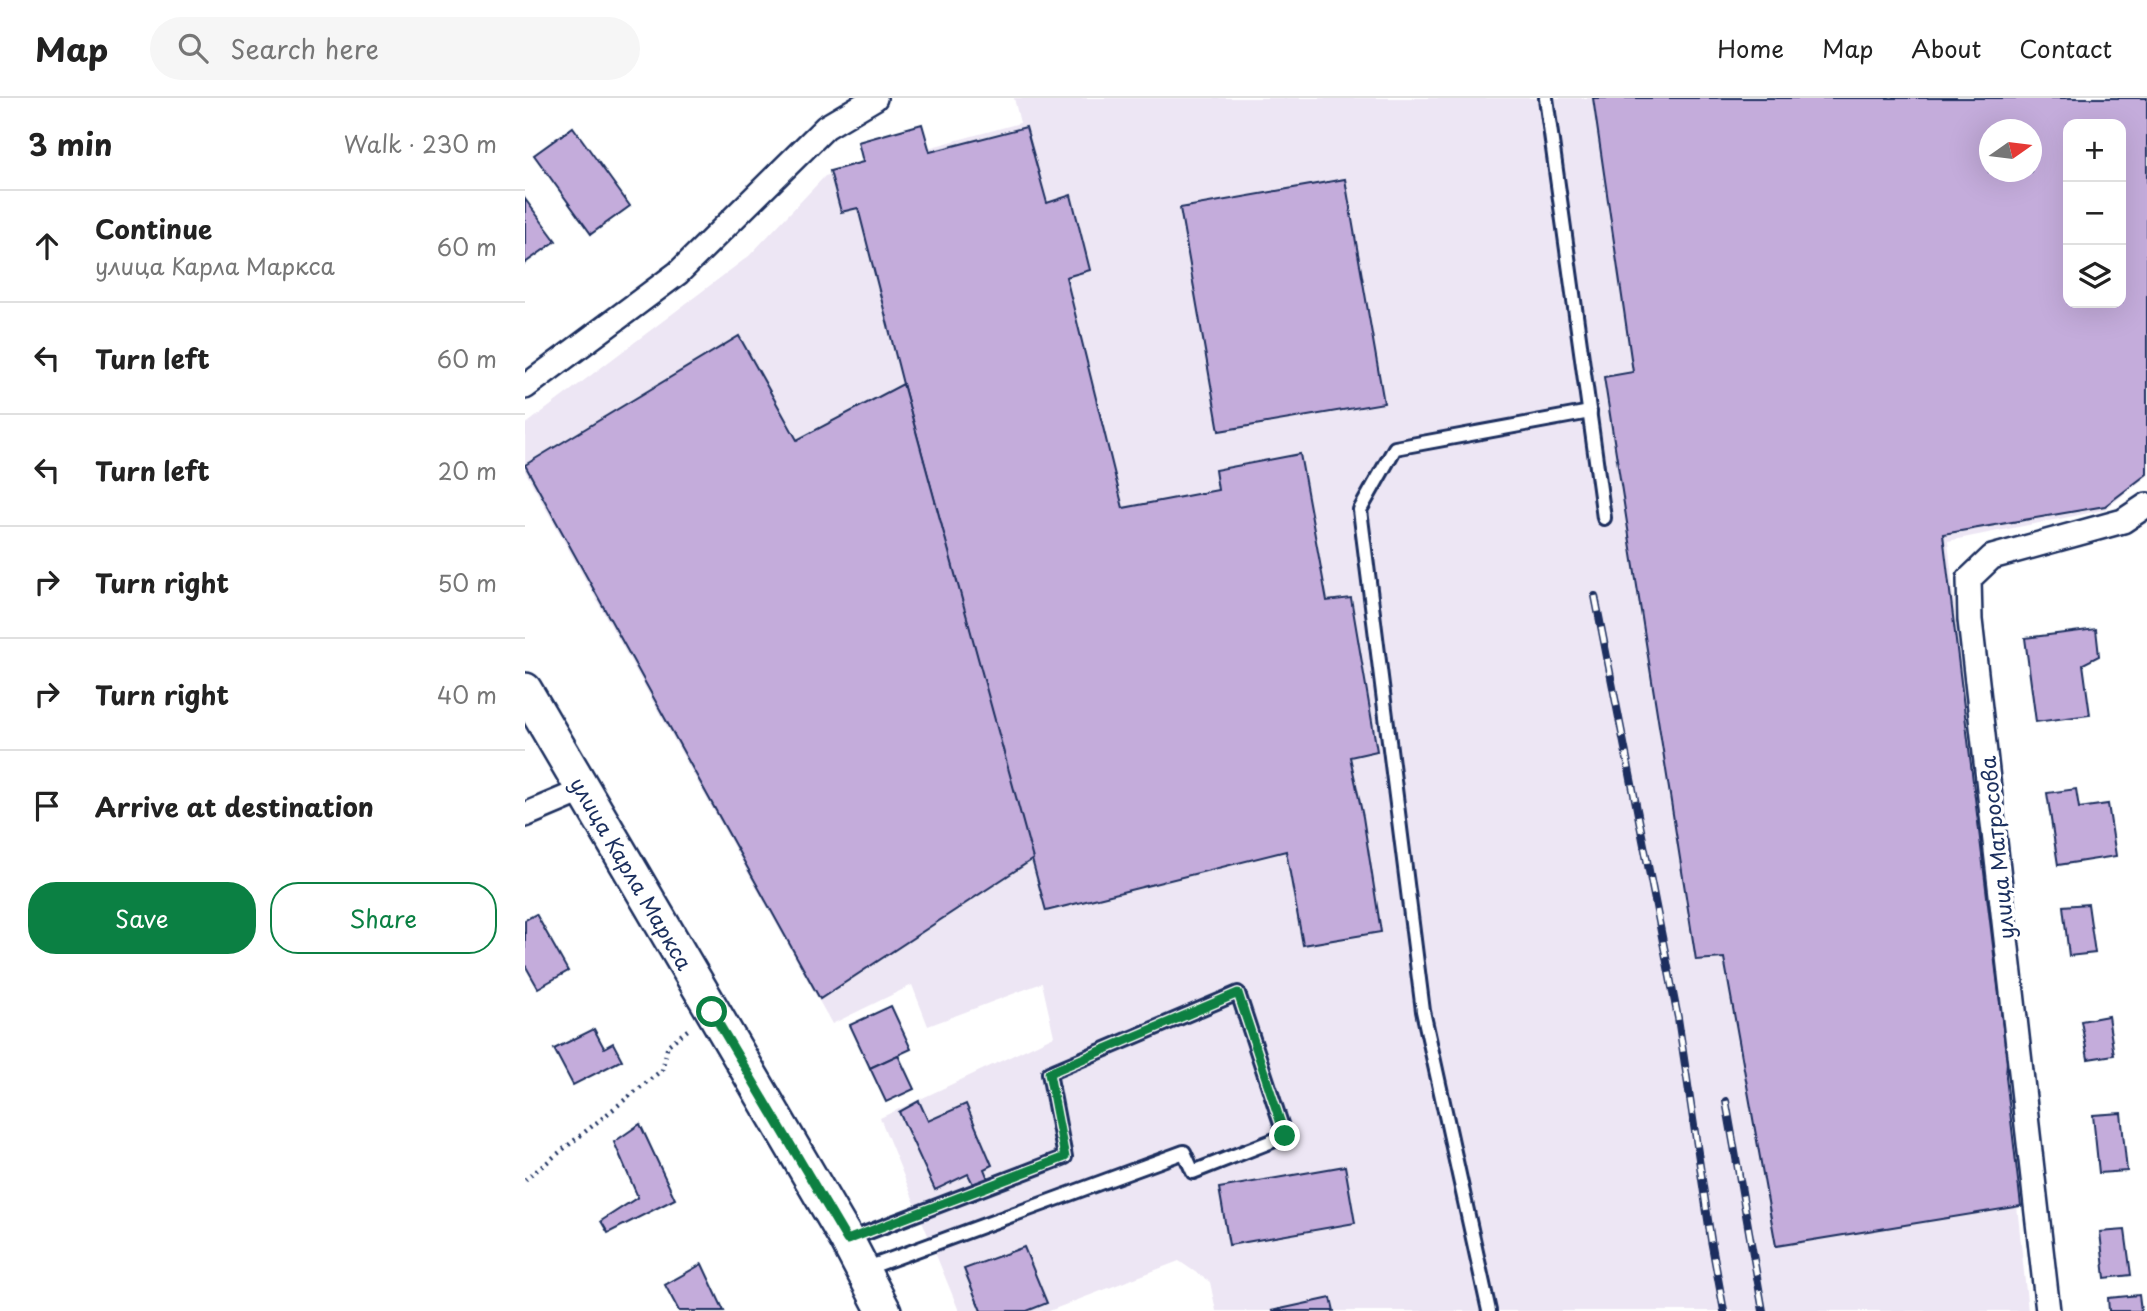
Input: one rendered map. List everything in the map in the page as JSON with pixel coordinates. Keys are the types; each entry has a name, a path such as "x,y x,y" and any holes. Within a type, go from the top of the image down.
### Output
{"main road":[{"name":"улица Карла Маркса","path":"525,690 847,1240 884,1311"}],"street":[{"path":"525,387 678,274 825,127 875,98"},
{"name":"улица Матросова","path":"2048,1311 1972,634 1969,579 1992,558 2123,521 2147,505"},
{"path":"525,815 584,790"}],"lane":[{"path":"1546,98 1604,518"},
{"path":"1489,1311 1423,1011 1360,510 1395,448 1590,412"},
{"path":"847,1240 1065,1157 1049,1073 1238,993 1285,1136 1193,1171 1184,1152 862,1270"}],"path":[{"path":"525,1180 662,1070 668,1045 712,1012"}],"shaded area":[{"path":"1014,98 2147,98 2147,476 2104,510 1948,541 2028,1311 1216,1311 1210,1282 1179,1261 1049,1311 959,1311 880,1118 1054,1036 1042,983 928,1026 912,985 832,1024 525,471 525,425 749,256 825,176 1020,123"}],"building":[{"path":"1593,98 2147,98 2147,474 2105,506 1943,534 2007,1061 2006,1077 2021,1206 1776,1246 1724,958 1696,960 1604,377 1633,372"},
{"path":"922,124 930,152 1026,127 1047,203 1071,195 1090,270 1066,277 1123,508 1218,490 1215,470 1300,454 1327,601 1351,598 1377,751 1350,757 1363,817 1381,932 1303,945 1286,851 1046,911 858,208 841,212 830,171 863,162 858,142"},
{"path":"573,127 630,206 591,234 534,155"},
{"path":"1345,179 1384,403 1219,431 1180,208"},
{"path":"525,199 556,241 525,263"},
{"path":"739,336 797,440 903,384 1033,859 820,999 525,465"},
{"path":"2096,629 2099,656 2083,664 2090,715 2036,722 2025,638"},
{"path":"2076,789 2079,808 2108,804 2116,856 2058,865 2047,793"},
{"path":"2088,904 2095,953 2069,956 2063,906"},
{"path":"536,914 568,971 538,988 525,965 525,920"},
{"path":"891,1006 911,1049 870,1068 850,1025"},
{"path":"2108,1016 2114,1055 2088,1059 2081,1021"},
{"path":"594,1029 604,1048 613,1043 622,1060 573,1085 554,1049"},
{"path":"898,1055 914,1089 886,1102 870,1068"},
{"path":"919,1101 928,1121 966,1104 992,1165 984,1169 988,1179 973,1184 968,1174 935,1190 899,1112"},
{"path":"2121,1113 2127,1171 2099,1173 2093,1115"},
{"path":"640,1124 675,1199 608,1233 601,1221 638,1197 614,1142"},
{"path":"1345,1166 1355,1223 1229,1245 1219,1188"},
{"path":"2125,1230 2131,1275 2105,1278 2100,1232"},
{"path":"1024,1247 1047,1303 1027,1311 981,1311 964,1269"},
{"path":"702,1264 724,1311 679,1311 665,1285"},
{"path":"2139,1295 2141,1311 2109,1311 2108,1298"},
{"path":"1331,1298 1334,1311 1271,1311"}],"railway":[{"path":"1595,596 1678,1018 1724,1311"},
{"path":"1726,1101 1763,1311"}],"route":[{"path":"712,1012 847,1240 1065,1157 1049,1073 1238,993 1285,1136"}]}
